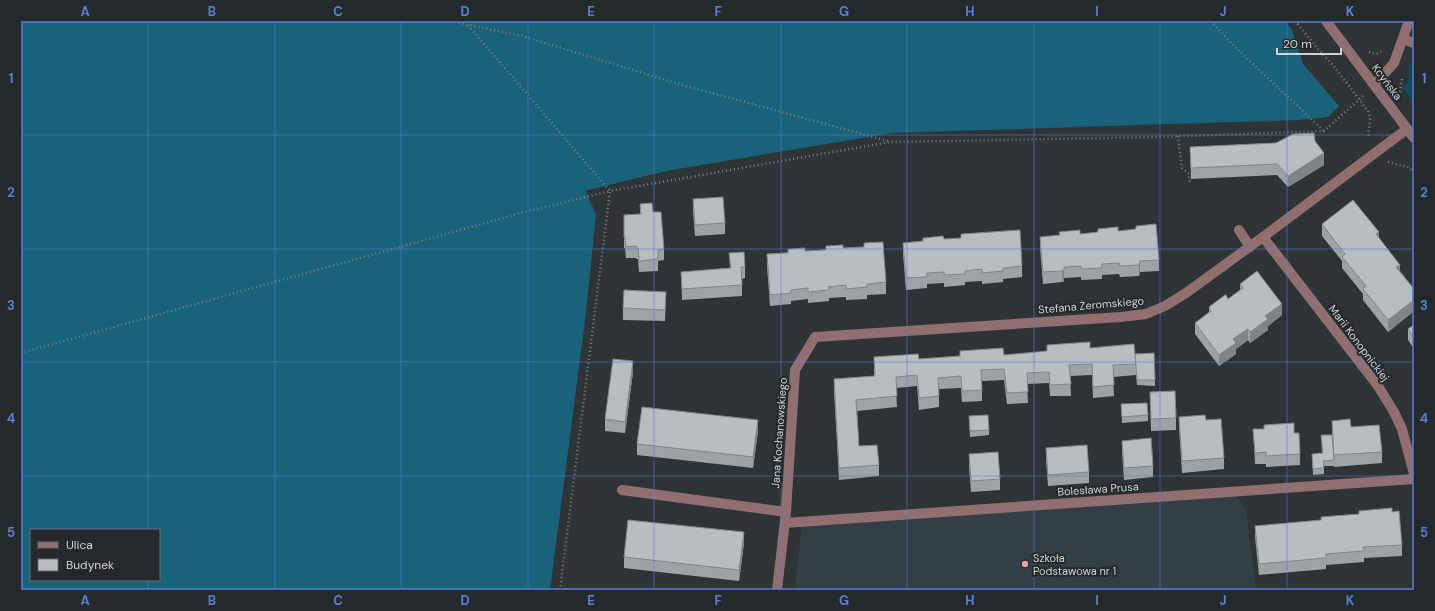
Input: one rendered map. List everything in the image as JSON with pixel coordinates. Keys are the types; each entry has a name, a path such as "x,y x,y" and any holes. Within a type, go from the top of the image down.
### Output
{"street":[{"name":"Kcyńska","path":"1326,21 1414,138"},
{"path":"1374,85 1394,63 1409,21"},
{"path":"1402,39 1414,43"},
{"name":"Stefana Żeromskiego","path":"815,337 1121,317 1146,314 1165,306 1263,238 1407,129"},
{"path":"1239,230 1250,247"},
{"name":"Marii Konopnickiej","path":"1263,238 1378,386 1394,412 1402,429 1414,474"},
{"name":"Jana Kochanowskiego","path":"777,590 786,512 795,370 815,337"},
{"name":"Bolesława Prusa","path":"785,523 1414,479"},
{"path":"622,490 786,512"}],"path":[{"path":"451,21 522,36 679,84 890,142"},
{"path":"1211,21 1236,48 1324,131"},
{"path":"1296,21 1317,48 1333,65 1368,111 1371,117 1368,134 1370,139 1387,161 1408,168 1414,172"},
{"path":"1298,24 1302,21"},
{"path":"467,24 610,191 560,590"},
{"path":"21,353 521,213 610,191 890,142 1178,136 1324,131 1374,85"},
{"path":"1178,136 1182,168 1189,174 1190,184"}],"shaded area":[{"path":"21,21 1285,21 1292,30 1303,64 1339,106 1328,117 1298,120 892,133 666,171 585,191 596,214 585,321 550,590 21,590"},
{"path":"1414,62 1414,103 1404,89 1410,75 1408,66"},
{"name":"Szkoła Podstawowa nr 1","path":"1233,492 1246,510 1256,590 795,590 802,522"}],"building":[{"path":"1314,133 1315,141 1324,153 1288,176 1277,164 1191,168 1190,147 1276,143 1293,134"},
{"path":"723,197 725,223 695,225 693,199"},
{"path":"1353,200 1379,232 1376,234 1400,265 1396,267 1414,289 1414,300 1388,320 1363,289 1366,286 1342,257 1345,254 1322,224"},
{"path":"652,203 653,212 661,212 664,249 658,250 658,259 639,261 638,248 636,248 636,246 626,247 624,237 624,215 641,214 640,204"},
{"path":"1156,224 1159,260 1140,261 1139,265 1120,266 1119,263 1102,264 1102,268 1081,269 1081,266 1064,267 1064,270 1062,271 1043,272 1040,237 1060,235 1059,232 1080,230 1080,234 1098,232 1098,229 1118,227 1118,231 1136,229 1136,226"},
{"path":"1020,230 1022,266 1003,268 1003,271 982,273 982,269 965,271 965,274 944,275 944,272 927,273 927,277 906,278 903,243 923,241 923,238 943,236 944,239 961,238 961,234"},
{"path":"883,242 886,282 867,284 867,287 846,289 846,285 828,287 829,290 808,292 808,288 791,290 791,293 770,295 767,254 788,253 788,249 805,248 805,251 826,250 826,246 843,245 843,248 864,247 864,243"},
{"path":"744,252 745,267 741,267 742,285 682,289 681,272 731,268 729,253"},
{"path":"1257,271 1282,304 1265,316 1268,319 1250,332 1248,329 1233,339 1236,343 1219,355 1195,323 1211,311 1209,307 1225,295 1228,299 1243,288 1240,284"},
{"path":"624,290 666,292 665,310 623,308"},
{"path":"1414,325 1414,337 1408,329"},
{"path":"1090,342 1090,348 1134,344 1136,364 1113,365 1114,385 1093,387 1092,364 1069,365 1071,384 1050,385 1049,372 1027,373 1028,392 1007,393 1004,369 981,370 982,390 962,391 961,376 938,378 939,396 919,398 917,375 896,377 897,396 856,400 859,446 877,445 879,465 839,468 834,379 875,376 874,357 918,354 919,359 960,356 960,351 1003,348 1004,355 1047,351 1047,345"},
{"path":"1154,353 1155,380 1137,380 1135,354"},
{"path":"613,359 633,361 625,422 605,419"},
{"path":"1175,391 1176,418 1151,419 1150,392"},
{"path":"1147,403 1148,415 1122,417 1121,404"},
{"path":"642,407 758,420 753,457 637,444"},
{"path":"988,415 989,430 970,431 969,416"},
{"path":"1205,415 1206,420 1221,419 1224,458 1182,461 1179,417"},
{"path":"1350,419 1351,427 1379,425 1382,452 1334,455 1332,421"},
{"path":"1294,423 1294,433 1299,433 1300,454 1266,456 1266,452 1255,453 1253,429 1264,429 1264,425"},
{"path":"1321,435 1332,435 1334,460 1323,461 1324,468 1313,469 1312,454 1323,453"},
{"path":"1151,438 1153,466 1124,468 1122,441"},
{"path":"1087,445 1089,472 1048,475 1046,448"},
{"path":"998,452 1000,479 971,481 969,454"},
{"path":"1392,508 1392,512 1399,511 1402,545 1363,547 1364,551 1326,554 1326,558 1259,564 1255,526 1321,520 1321,517 1359,514 1359,511"},
{"path":"628,520 744,532 739,570 624,557"}],"place":[{"name":"Szkoła Podstawowa nr 1","path":"1025,564"}]}
